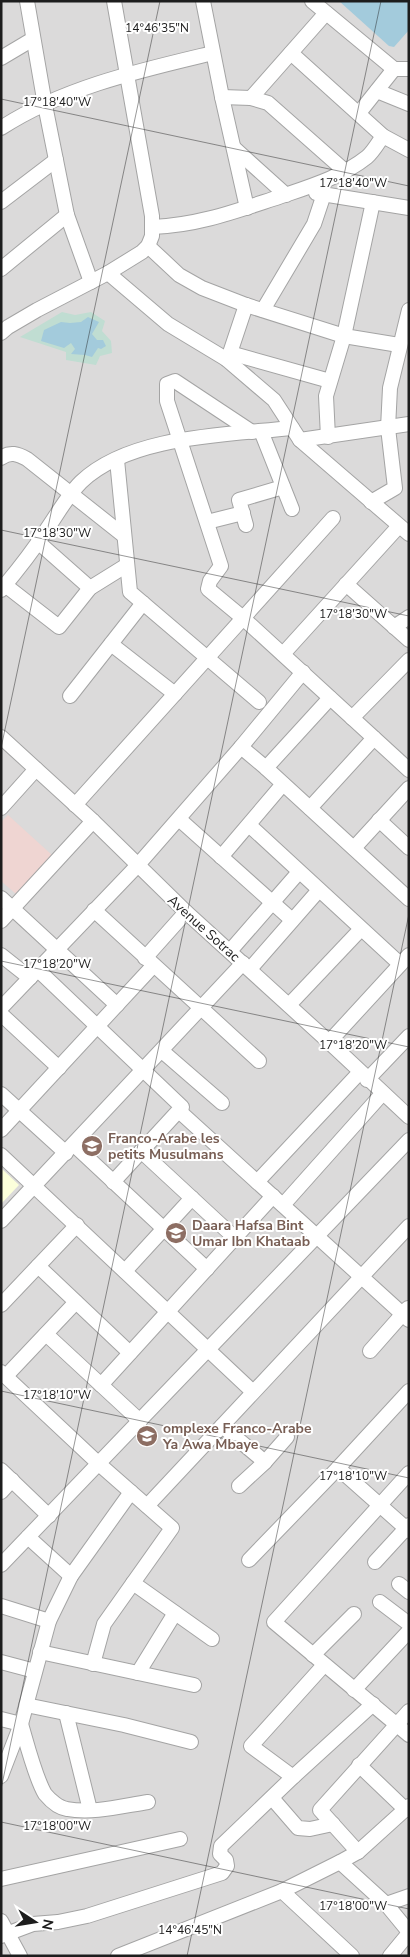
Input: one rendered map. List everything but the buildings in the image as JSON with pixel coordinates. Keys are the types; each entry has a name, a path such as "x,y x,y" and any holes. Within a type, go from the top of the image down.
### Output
{"street":[{"path":"27,1 44,105 67,215 90,282"},
{"path":"4,327 108,273 142,252 148,246 152,236 153,227 114,1"},
{"path":"203,1 247,208"},
{"path":"312,1 326,13 405,68 377,91 359,113"},
{"path":"251,98 326,13"},
{"path":"1,58 34,39"},
{"path":"3,125 44,105 126,74 213,53"},
{"path":"291,53 383,136 409,150"},
{"path":"377,91 409,104"},
{"path":"222,97 251,98 268,103 345,171"},
{"path":"153,227 179,226 210,220 300,190 345,171 369,156 383,136"},
{"path":"234,148 286,195"},
{"path":"1,202 56,160"},
{"path":"300,190 409,208"},
{"path":"263,310 310,232 324,194"},
{"path":"328,437 326,396 344,336 374,202"},
{"path":"1,269 67,215"},
{"path":"148,246 189,282 246,305 344,336 400,345"},
{"path":"108,273 168,324 228,356 330,381"},
{"path":"228,356 246,305"},
{"path":"371,502 395,488 388,428 390,388 409,310"},
{"path":"228,356 274,400 296,434 404,530 346,584 283,654"},
{"path":"292,509 257,432 175,381 167,384 168,401 221,566 210,581 208,589 303,672 409,770"},
{"path":"127,565 90,588 59,627 4,584 82,482 98,469 140,450 181,439 257,432 328,437 409,424"},
{"path":"1,458 8,454 19,455 124,535"},
{"path":"117,460 130,592 259,702"},
{"path":"207,522 245,519 239,500 283,487"},
{"path":"75,805 333,518"},
{"path":"38,542 90,588"},
{"path":"346,584 409,640"},
{"path":"70,696 143,603"},
{"path":"394,627 409,617"},
{"path":"111,644 175,694"},
{"path":"352,718 409,660"},
{"path":"1,1008 137,866 241,747 303,672"},
{"path":"266,768 330,698"},
{"name":"Avenue Sotrac","path":"1,737 93,821 186,912 409,1117"},
{"path":"310,808 374,738"},
{"path":"241,747 409,898"},
{"path":"1,808 36,769"},
{"path":"221,857 283,784"},
{"path":"354,848 409,788"},
{"path":"179,819 292,920"},
{"path":"379,820 409,848"},
{"path":"1,921 93,821"},
{"path":"249,825 361,928 407,957 329,1042"},
{"path":"230,951 299,872"},
{"path":"1,1221 201,1008 292,920 319,890"},
{"path":"1,898 117,1006"},
{"path":"94,910 259,1061"},
{"path":"1,1130 117,1006 186,912"},
{"path":"289,1005 361,928"},
{"path":"1,955 34,974 97,1026 182,1106 113,1182"},
{"path":"1,1014 59,1068"},
{"path":"257,1182 364,1076 409,1036"},
{"path":"162,1050 222,1103"},
{"path":"1,1094 113,1182 207,1269"},
{"path":"101,1385 235,1238 278,1201 382,1094"},
{"path":"179,1111 361,1276 407,1314 370,1352"},
{"path":"1,1565 409,1140"},
{"path":"141,1151 235,1238"},
{"path":"1,1155 254,1392"},
{"path":"125,1271 192,1198"},
{"path":"1,1305 76,1225"},
{"path":"147,1506 409,1226"},
{"path":"38,1266 130,1353"},
{"path":"76,1302 4,1374 99,1464 172,1528 104,1624 93,1664"},
{"path":"46,1334 140,1421"},
{"path":"249,1560 409,1391"},
{"path":"222,1426 265,1462"},
{"path":"239,1486 265,1462 287,1437"},
{"path":"338,1468 408,1528 375,1562"},
{"path":"1,1470 49,1516"},
{"path":"409,1473 274,1622 409,1735"},
{"path":"1,1492 12,1480"},
{"path":"1,1776 21,1724 49,1621 71,1576 131,1492"},
{"path":"28,1537 71,1576"},
{"path":"133,1583 212,1639"},
{"path":"380,1602 409,1624"},
{"path":"1,1606 49,1621"},
{"path":"138,1673 175,1613"},
{"path":"313,1655 354,1614"},
{"path":"354,1690 409,1631"},
{"path":"40,1652 194,1685"},
{"path":"1,1662 35,1672"},
{"path":"293,1776 251,1746 324,1665"},
{"path":"4,1935 33,1924 58,1922 87,1916 222,1873 226,1870 227,1866 226,1860 220,1854 221,1846 293,1776 373,1704"},
{"path":"26,1705 124,1725 192,1742"},
{"path":"358,1852 320,1810 409,1712"},
{"path":"66,1713 90,1810"},
{"path":"1,1719 21,1724"},
{"path":"21,1724 45,1793 52,1801 65,1809 90,1810 148,1802"},
{"path":"118,1956 282,1891 358,1852 407,1808 360,1765"},
{"path":"272,1798 298,1828 310,1829 333,1824"},
{"path":"1,1879 180,1838"},
{"path":"340,1862 386,1904 409,1932 390,1956"},
{"path":"282,1891 352,1956"},
{"path":"386,1904 409,1896"},
{"path":"1,1921 4,1935 20,1956"}],"shaded area":[{"path":"1,1 409,1 409,1956 1,1956"},
{"path":"62,312 75,315 91,312 105,321 102,331 111,341 112,353 100,356 96,365 66,360 66,352 20,337"},
{"path":"8,815 52,855 16,894 1,881 1,822"},
{"path":"1,1168 19,1185 1,1204"}],"water":[{"path":"339,1 409,1 409,30 394,47 389,46"},
{"path":"88,317 99,322 92,334 97,340 103,340 106,346 101,349 98,348 92,357 71,354 75,349 71,343 64,348 41,341 44,330 61,322 81,322"}],"place":[{"name":"Franco-Arabe les petits Musulmans","path":"92,1146"},
{"name":"Daara Hafsa Bint Umar Ibn Khataab","path":"176,1233"},
{"name":"omplexe Franco-Arabe Ya Awa Mbaye","path":"147,1436"}]}
